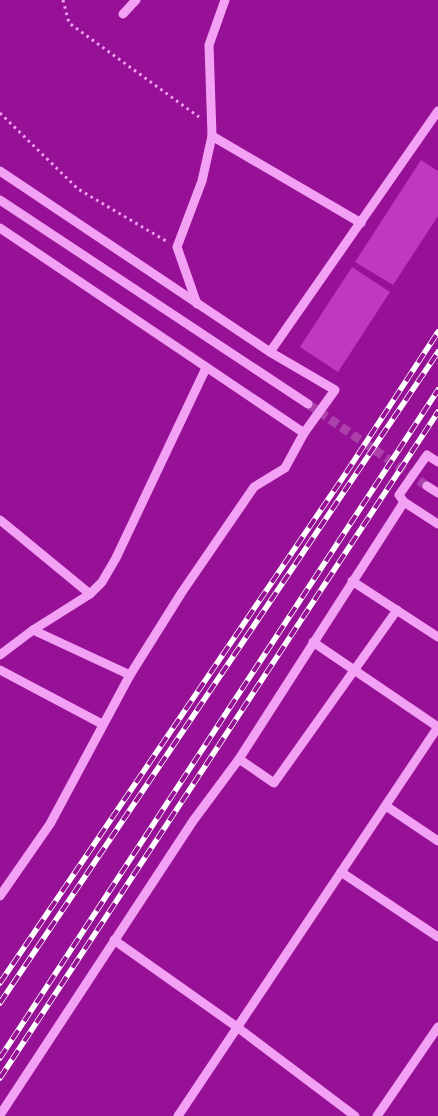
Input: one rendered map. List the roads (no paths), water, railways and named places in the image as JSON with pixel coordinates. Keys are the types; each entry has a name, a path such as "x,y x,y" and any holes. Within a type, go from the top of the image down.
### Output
{"street":[{"path":"124,14 136,0"},
{"path":"197,304 178,247 202,181 212,131 209,44 225,0"},
{"path":"270,352 438,111"},
{"path":"212,131 361,223"},
{"path":"0,171 270,352 335,390 304,433 284,468 254,486 130,675 50,824 0,896"},
{"path":"0,200 308,404"},
{"path":"0,228 304,433"},
{"path":"0,655 33,630 90,594 102,582 116,558 206,368"},
{"path":"438,462 427,455 399,495 404,502 438,524"},
{"path":"427,486 438,493"},
{"path":"0,1115 193,821 239,759 404,502"},
{"path":"0,520 90,594"},
{"path":"352,581 438,637"},
{"path":"239,759 274,783 397,610"},
{"path":"33,630 130,675"},
{"path":"178,1116 438,727 313,642"},
{"path":"0,670 102,724"},
{"path":"386,806 438,841"},
{"path":"341,872 438,937"},
{"path":"114,940 237,1027 355,1116"},
{"path":"377,1116 438,1027"}],"tunnel":[{"path":"308,404 427,486"}],"railway":[{"path":"0,983 346,473 438,332"},
{"path":"0,1003 438,352"},
{"path":"0,1058 438,390"},
{"path":"0,1078 438,412"}]}
